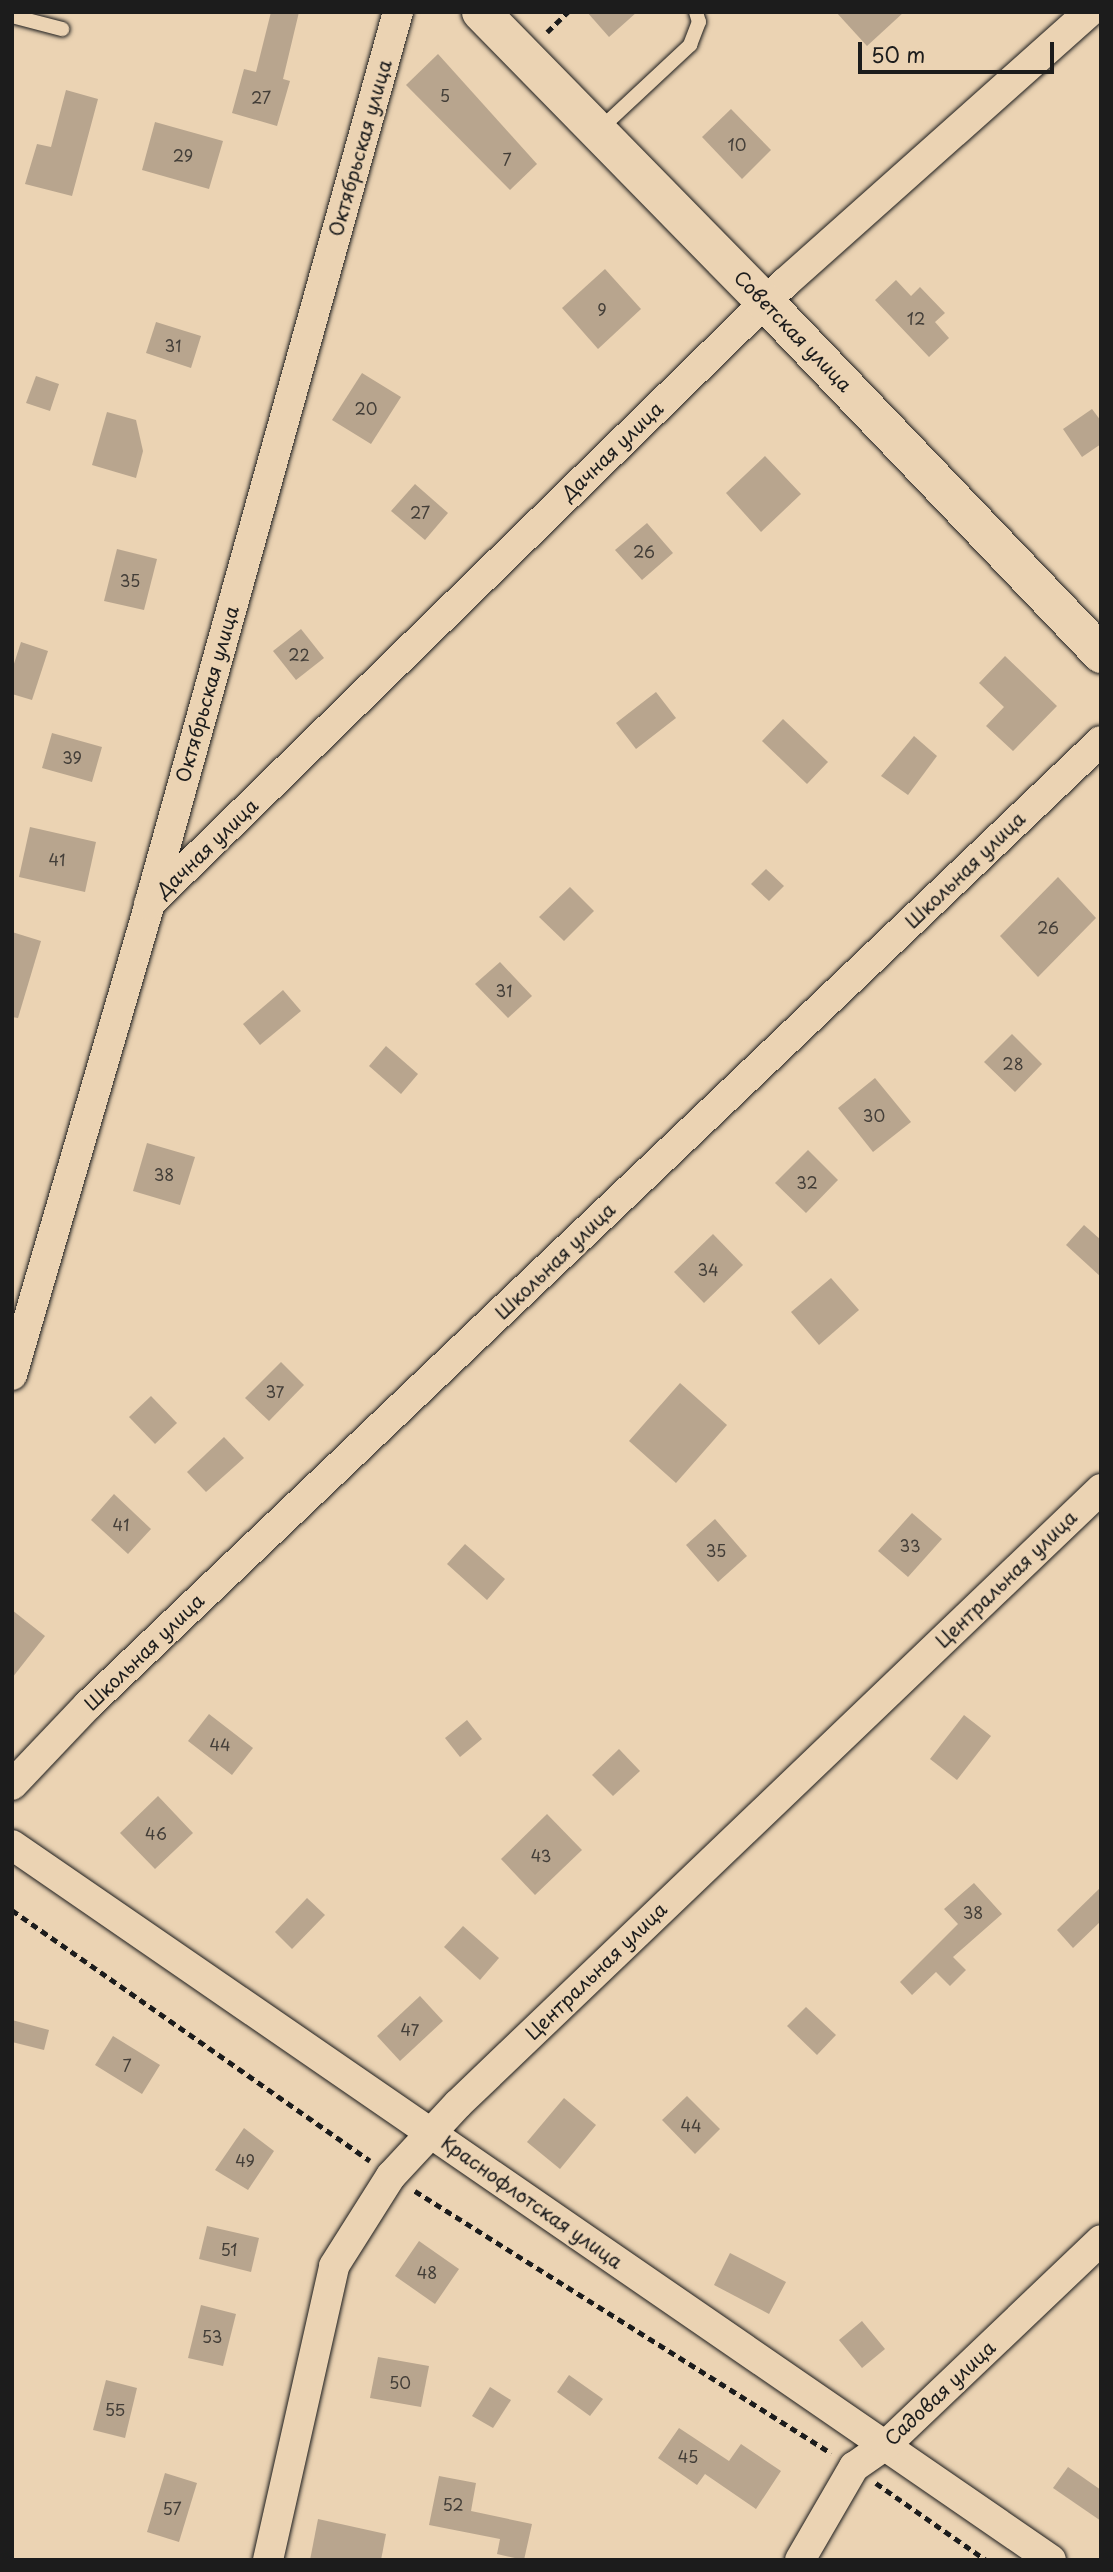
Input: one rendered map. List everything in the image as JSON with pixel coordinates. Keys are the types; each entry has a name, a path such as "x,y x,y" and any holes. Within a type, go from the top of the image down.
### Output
{"main road":[{"name":"Советская улица","path":"481,12 765,302 1101,654"}],"street":[{"name":"Октябрьская улица","path":"12,1375 149,905 398,12"},
{"name":"Дачная улица","path":"149,905 765,302 1089,12"},
{"name":"Школьная улица","path":"12,1784 98,1696 1101,741"},
{"name":"Центральная улица","path":"268,2560 334,2266 391,2176 430,2132 1101,1489"},
{"name":"Краснофлотская улица","path":"12,1845 1051,2560"},
{"name":"Садовая улица","path":"800,2560 854,2467 886,2445 1101,2241"}],"lane":[{"path":"598,132 690,45 699,22 696,12"},
{"path":"12,16 62,29"}],"path":[{"path":"547,32 568,12"},
{"path":"12,1910 391,2176 854,2467 986,2560"}],"building":[{"path":"271,12 299,12 283,79 290,81 277,126 232,113 244,69 256,72"},
{"path":"587,12 637,12 609,37"},
{"path":"836,12 904,12 867,46"},
{"path":"438,54 537,164 510,190 406,85"},
{"path":"66,90 98,99 72,196 25,184 37,144 51,147"},
{"path":"731,109 771,150 742,179 702,137"},
{"path":"155,122 223,141 209,189 142,170"},
{"path":"605,269 641,309 598,349 562,308"},
{"path":"896,280 911,296 920,287 945,313 935,322 949,338 929,357 875,300"},
{"path":"156,322 201,336 191,368 146,353"},
{"path":"362,373 401,397 371,444 332,420"},
{"path":"36,376 59,384 50,411 26,403"},
{"path":"1092,409 1101,421 1101,444 1082,457 1063,429"},
{"path":"107,412 136,420 143,451 136,478 92,465"},
{"path":"765,456 801,494 761,532 726,493"},
{"path":"415,484 448,513 425,540 391,511"},
{"path":"647,523 673,553 642,580 615,550"},
{"path":"117,549 157,559 144,610 104,601"},
{"path":"301,629 324,658 296,680 273,651"},
{"path":"21,642 48,651 32,700 12,694 12,670"},
{"path":"1005,656 1057,706 1013,751 986,726 1004,707 979,683"},
{"path":"656,692 676,718 636,749 616,723"},
{"path":"783,719 828,762 807,784 762,741"},
{"path":"52,733 102,747 92,782 42,768"},
{"path":"914,736 937,756 908,795 881,776"},
{"path":"30,827 96,842 85,892 19,877"},
{"path":"766,869 784,886 769,901 751,884"},
{"path":"1058,877 1096,918 1038,977 1000,936"},
{"path":"570,887 594,911 564,941 539,917"},
{"path":"12,932 41,941 18,1018 12,1017"},
{"path":"500,962 532,996 508,1018 475,984"},
{"path":"283,990 301,1011 260,1045 243,1024"},
{"path":"1012,1034 1042,1064 1015,1092 984,1062"},
{"path":"386,1046 418,1074 401,1094 369,1066"},
{"path":"875,1078 911,1122 873,1152 838,1108"},
{"path":"147,1143 195,1157 180,1205 133,1191"},
{"path":"808,1150 838,1180 806,1213 775,1183"},
{"path":"1084,1225 1101,1240 1101,1277 1066,1245"},
{"path":"713,1234 743,1265 704,1303 674,1272"},
{"path":"831,1278 859,1310 819,1345 791,1312"},
{"path":"281,1362 304,1385 269,1421 245,1398"},
{"path":"680,1383 727,1425 676,1483 629,1441"},
{"path":"151,1396 177,1423 155,1444 129,1417"},
{"path":"224,1437 244,1458 206,1492 187,1472"},
{"path":"114,1494 151,1529 128,1554 91,1520"},
{"path":"912,1513 942,1539 908,1577 878,1551"},
{"path":"715,1519 747,1556 718,1582 686,1545"},
{"path":"465,1544 505,1579 487,1600 447,1564"},
{"path":"12,1610 45,1636 12,1678"},
{"path":"209,1714 253,1748 232,1775 188,1741"},
{"path":"964,1715 991,1736 957,1780 930,1759"},
{"path":"467,1720 482,1739 460,1757 445,1738"},
{"path":"619,1749 640,1771 613,1796 592,1775"},
{"path":"158,1796 193,1833 155,1869 120,1833"},
{"path":"547,1814 582,1850 535,1895 501,1859"},
{"path":"974,1883 1002,1914 953,1957 966,1970 950,1986 936,1972 912,1995 900,1982 958,1924 944,1909"},
{"path":"1101,1887 1101,1921 1073,1948 1057,1930"},
{"path":"307,1898 325,1915 292,1949 275,1932"},
{"path":"463,1926 499,1958 480,1980 444,1947"},
{"path":"420,1996 443,2021 400,2061 377,2036"},
{"path":"806,2007 836,2035 817,2055 787,2026"},
{"path":"12,2020 49,2030 44,2050 12,2042"},
{"path":"113,2036 160,2065 142,2094 95,2065"},
{"path":"687,2096 720,2129 695,2154 662,2120"},
{"path":"564,2098 596,2125 560,2169 527,2142"},
{"path":"244,2128 274,2151 248,2190 215,2170"},
{"path":"207,2226 259,2238 251,2272 199,2259"},
{"path":"419,2241 459,2269 435,2304 395,2276"},
{"path":"730,2253 786,2282 769,2314 714,2285"},
{"path":"201,2305 236,2314 223,2366 188,2358"},
{"path":"862,2321 885,2349 862,2368 839,2340"},
{"path":"378,2357 429,2366 421,2407 370,2398"},
{"path":"569,2375 603,2399 590,2416 557,2392"},
{"path":"106,2380 137,2388 125,2438 93,2430"},
{"path":"490,2387 511,2400 493,2428 472,2416"},
{"path":"679,2428 729,2461 741,2444 781,2471 756,2509 705,2474 697,2485 658,2458"},
{"path":"1068,2467 1101,2490 1101,2521 1053,2488"},
{"path":"165,2473 197,2483 179,2542 147,2532"},
{"path":"439,2476 476,2483 471,2511 532,2524 524,2560 497,2554 500,2539 429,2525"},
{"path":"318,2519 386,2534 381,2560 310,2560"}]}
